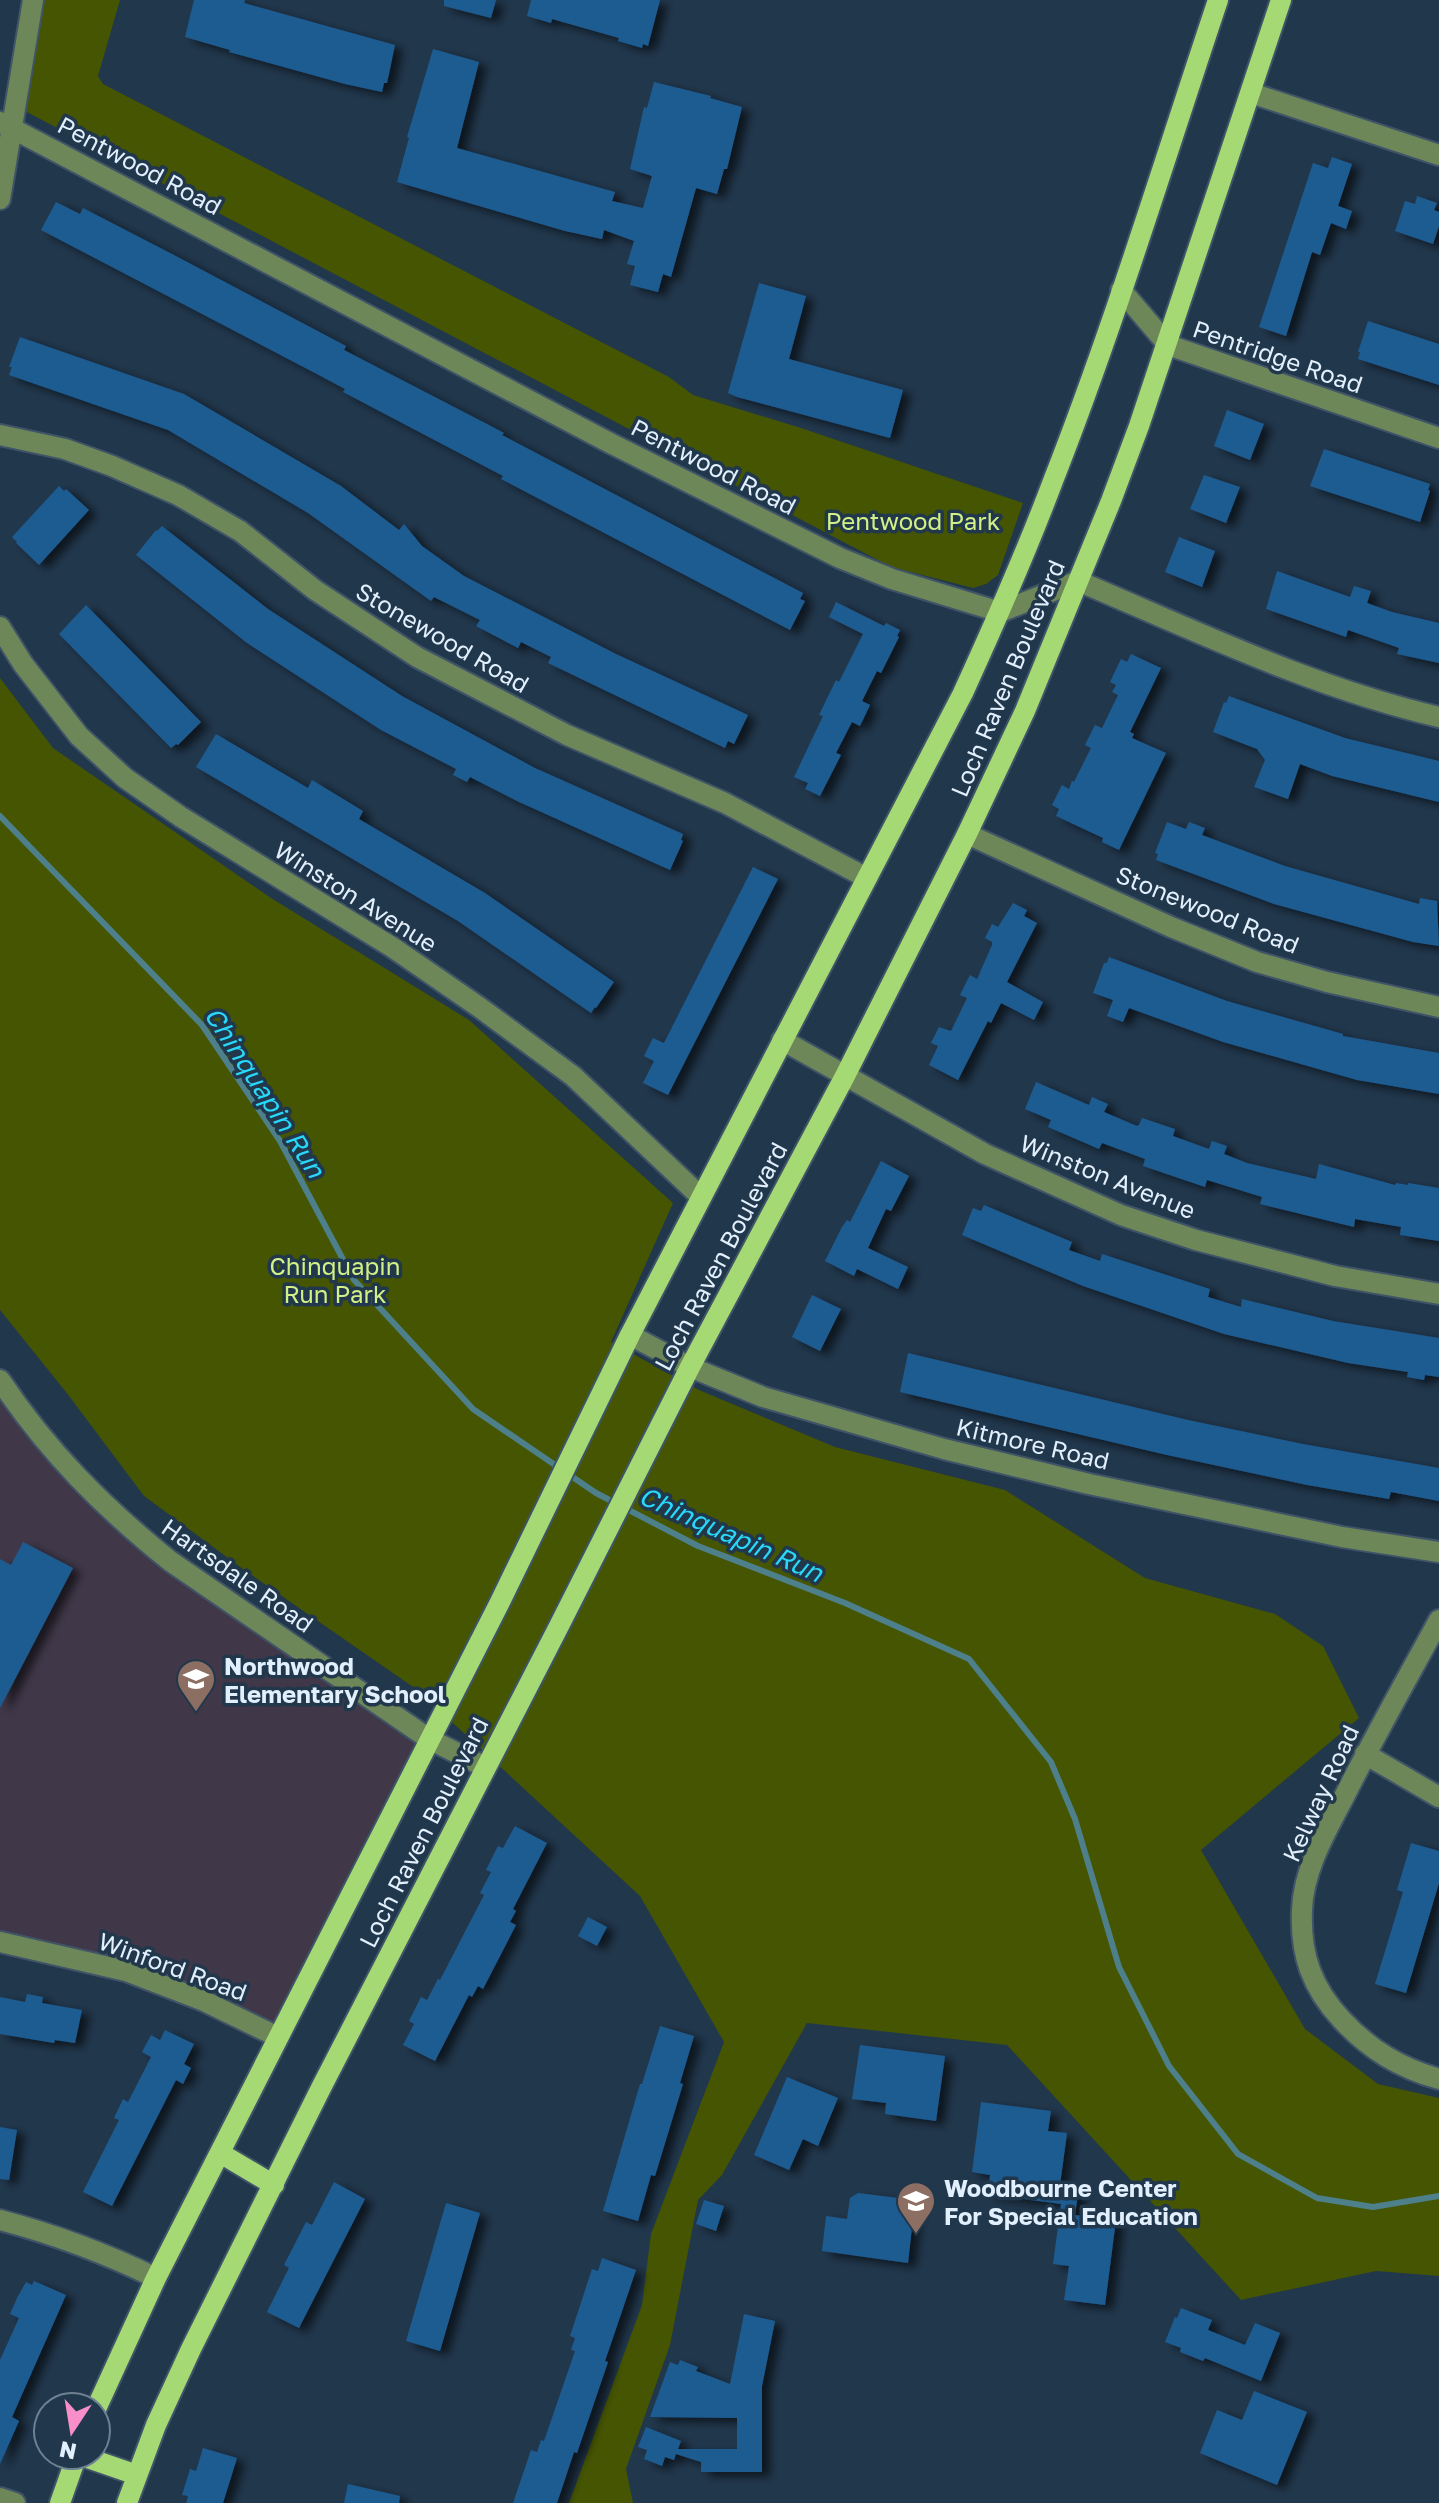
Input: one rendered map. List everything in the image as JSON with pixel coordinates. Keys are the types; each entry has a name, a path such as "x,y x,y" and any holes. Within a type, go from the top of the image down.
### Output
{"main road":[{"name":"Loch Raven Boulevard","path":"104,2391 156,2278 500,1602 630,1335 963,693 1054,481 1106,338 1218,0"},
{"name":"Loch Raven Boulevard","path":"127,2503 156,2425 191,2349 330,2069 690,1367 845,1076 1025,711 1121,476 1168,345 1281,0"},
{"path":"220,2153 274,2185"},
{"path":"112,2467 137,2475"},
{"path":"60,2503 72,2471"}],"street":[{"path":"0,199 5,124 33,0"},
{"path":"1251,93 1439,155"},
{"name":"Pentwood Road","path":"5,124 769,525 892,579 1000,612"},
{"name":"Pentridge Road","path":"1121,290 1168,345 1439,438"},
{"name":"Stonewood Road","path":"0,435 65,449 178,495 240,531 315,590 417,657 533,719 725,803 867,878"},
{"path":"1000,612 1078,581 1294,670 1359,694 1439,717"},
{"name":"Winston Avenue","path":"0,627 23,664 79,736 125,778 181,817 392,947 479,1007 573,1076 701,1197"},
{"name":"Stonewood Road","path":"967,834 1171,927 1257,962 1327,982 1439,1007"},
{"name":"Winston Avenue","path":"782,1040 985,1154 1121,1215 1196,1240 1335,1276 1439,1294"},
{"name":"Kitmore Road","path":"630,1335 690,1367 763,1397 944,1449 1089,1484 1342,1537 1439,1552"},
{"name":"Hartsdale Road","path":"0,1380 27,1421 55,1454 133,1531 183,1570 429,1739 485,1767"},
{"name":"Kelway Road","path":"1439,1620 1365,1754 1329,1827 1309,1872 1302,1907 1306,1962 1313,1981 1329,2007 1374,2050 1400,2066 1439,2079"},
{"path":"1365,1754 1439,1797"},
{"name":"Winford Road","path":"0,1942 126,1971 204,2001 278,2037"},
{"path":"0,2220 57,2235 106,2253 156,2278"},
{"path":"0,2498 15,2503"}],"shaded area":[{"name":"Northwood Elementary School","path":"0,1378 133,1531 429,1739 278,2037 180,1991 0,1942"}],"green space":[{"name":"Pentwood Park","path":"42,0 120,0 98,76 103,84 669,377 693,395 1023,503 998,575 986,584 973,588 891,567 23,110"},
{"name":"Chinquapin Run Park","path":"0,678 53,748 271,898 469,1020 673,1203 611,1342 699,1390 835,1447 1005,1490 1145,1578 1275,1614 1323,1646 1359,1718 1201,1850 1305,2029 1378,2084 1439,2098 1439,2276 1376,2271 1241,2300 1007,2045 807,2023 722,2175 698,2200 670,2345 626,2469 633,2503 569,2503 642,2305 651,2234 724,2042 640,1896 416,1689 144,1496 0,1310"}],"building":[{"path":"194,0 245,0 244,3 395,45 387,83 384,83 382,92 345,84 185,37"},
{"path":"444,0 496,0 491,18 444,6"},
{"path":"531,0 660,0 648,46 643,44 642,48 618,41 619,38 552,19 551,23 527,16"},
{"path":"433,49 479,62 457,148 615,192 612,201 643,208 652,176 630,169 644,107 647,108 654,82 742,107 727,169 724,169 717,194 696,188 671,277 663,274 658,292 630,285 635,266 627,264 634,241 604,230 602,239 565,231 397,182"},
{"path":"1332,157 1352,164 1338,206 1352,211 1346,229 1331,223 1320,255 1312,252 1286,336 1259,327 1313,163 1328,168"},
{"path":"1417,196 1437,203 1434,210 1439,212 1439,226 1433,244 1395,231 1405,201 1415,204"},
{"path":"56,202 80,214 83,208 172,254 346,346 344,350 504,433 502,435 803,593 800,599 805,601 790,630 501,479 503,476 343,392 345,389 41,230"},
{"path":"759,283 806,296 789,359 903,390 890,438 728,393"},
{"path":"1368,321 1439,344 1439,385 1358,359"},
{"path":"20,337 184,394 341,486 399,530 404,524 422,546 464,576 616,654 748,715 734,744 728,741 725,748 548,663 551,657 521,642 518,648 476,626 480,620 434,597 431,601 308,513 168,430 9,375"},
{"path":"1227,410 1264,424 1250,460 1214,446"},
{"path":"1324,449 1430,484 1420,522 1310,486"},
{"path":"1204,475 1240,487 1226,523 1190,509"},
{"path":"59,486 89,510 39,565 12,537"},
{"path":"162,526 268,609 402,696 535,768 683,834 670,870 470,777 467,782 453,775 456,769 381,730 247,643 136,555"},
{"path":"1179,537 1215,551 1202,587 1165,572"},
{"path":"1277,571 1350,597 1354,586 1371,591 1367,603 1439,623 1439,663 1397,654 1399,648 1348,630 1346,637 1266,609"},
{"path":"836,602 884,626 886,623 900,630 881,673 877,671 862,701 870,705 860,726 852,722 836,753 841,755 820,796 805,789 808,783 794,777 823,716 819,715 863,634 829,617"},
{"path":"86,605 201,722 178,745 171,748 59,634"},
{"path":"1131,654 1161,668 1130,732 1134,734 1132,738 1166,753 1119,850 1102,842 1103,838 1056,816 1059,809 1052,805 1062,785 1069,789 1074,782 1091,748 1085,745 1095,725 1102,728 1118,695 1112,692 1116,685 1110,682 1121,659 1127,662"},
{"path":"1229,696 1345,738 1439,761 1439,802 1332,776 1300,764 1288,799 1254,787 1265,760 1257,749 1213,732"},
{"path":"216,734 308,788 312,780 363,811 359,819 485,893 614,982 591,1013 458,921 196,767"},
{"path":"1167,822 1186,829 1189,822 1205,828 1202,835 1285,866 1419,904 1420,898 1437,901 1439,946 1413,942 1274,904 1156,860 1158,854 1155,853"},
{"path":"753,867 778,879 668,1095 643,1083 654,1061 644,1056 653,1038 664,1043"},
{"path":"1013,903 1027,910 1024,916 1037,923 1007,982 1043,1002 1034,1020 1001,1003 991,1023 988,1021 958,1080 929,1065 938,1046 931,1043 939,1027 951,1031 967,998 960,995 970,975 977,979 992,945 985,938 992,924 998,927"},
{"path":"1109,957 1227,1001 1343,1036 1439,1053 1439,1094 1357,1080 1223,1042 1129,1008 1123,1022 1107,1016 1113,1000 1093,993"},
{"path":"1036,1082 1089,1105 1092,1097 1108,1104 1104,1112 1137,1126 1142,1118 1175,1129 1173,1136 1209,1149 1212,1141 1227,1146 1224,1154 1247,1163 1316,1179 1319,1164 1395,1185 1408,1183 1439,1188 1439,1241 1400,1235 1401,1227 1355,1219 1354,1227 1260,1204 1262,1197 1207,1180 1205,1187 1143,1166 1145,1159 1102,1143 1099,1149 1048,1127 1051,1120 1025,1109"},
{"path":"881,1161 909,1176 891,1211 886,1209 868,1248 908,1267 898,1289 857,1269 854,1276 825,1261 842,1227 847,1220 850,1222"},
{"path":"984,1205 1072,1242 1069,1250 1100,1261 1102,1254 1210,1289 1208,1297 1241,1307 1242,1299 1333,1321 1439,1338 1439,1377 1425,1375 1424,1380 1407,1377 1408,1372 1348,1363 1224,1334 1083,1286 962,1235 973,1208 981,1211"},
{"path":"812,1295 841,1309 820,1351 792,1337"},
{"path":"908,1353 1188,1420 1439,1468 1439,1501 1391,1492 1389,1499 1307,1485 900,1392"},
{"path":"23,1542 73,1568 0,1708 0,1559 11,1565"},
{"path":"515,1826 547,1843 513,1909 516,1911 510,1922 516,1925 483,1989 478,1986 472,1997 469,1995 435,2061 403,2045 414,2024 409,2021 421,1997 427,2000 440,1980 484,1895 480,1893 491,1872 486,1870 498,1846 503,1848"},
{"path":"1411,1843 1439,1851 1439,1883 1406,1993 1375,1984 1403,1892 1397,1890"},
{"path":"588,1917 607,1927 597,1946 578,1936"},
{"path":"27,1994 43,1997 42,2003 82,2010 75,2043 55,2040 54,2043 0,2034 0,1997 25,2002"},
{"path":"660,2026 694,2036 680,2083 683,2084 638,2221 603,2211"},
{"path":"165,2030 194,2044 184,2064 191,2068 183,2084 176,2080 112,2206 83,2192 119,2120 114,2118 123,2099 128,2102 151,2057 142,2052 151,2035 160,2040"},
{"path":"860,2045 945,2056 936,2121 885,2114 886,2103 852,2099"},
{"path":"787,2077 838,2098 818,2146 803,2139 789,2170 754,2155"},
{"path":"981,2102 1051,2111 1048,2131 1067,2133 1060,2185 1079,2187 1075,2215 1116,2220 1105,2305 1064,2300 1069,2266 1053,2264 1061,2204 988,2194 990,2175 972,2172"},
{"path":"0,2127 17,2130 9,2180 0,2179"},
{"path":"334,2182 365,2199 299,2328 267,2312 289,2268 284,2265 306,2222 312,2225"},
{"path":"858,2193 915,2200 908,2263 822,2251 826,2216 847,2219 850,2198"},
{"path":"704,2200 724,2206 716,2231 696,2224"},
{"path":"446,2203 480,2213 440,2351 406,2341"},
{"path":"602,2258 636,2270 577,2453 574,2452 557,2503 513,2503 531,2450 537,2452 541,2440 544,2441 575,2351 571,2350 575,2338 570,2336 592,2269 598,2271"},
{"path":"34,2281 66,2295 12,2417 19,2421 0,2464 0,2360 19,2318 10,2314 26,2282 32,2285"},
{"path":"1181,2308 1212,2320 1208,2330 1245,2345 1255,2323 1280,2333 1261,2381 1205,2358 1203,2361 1180,2352 1181,2348 1165,2342"},
{"path":"744,2314 775,2321 762,2386 762,2472 701,2472 701,2462 676,2454 674,2460 665,2457 662,2466 644,2459 647,2450 638,2447 646,2427 681,2441 678,2449 737,2449 737,2418 650,2417 670,2362 678,2365 680,2360 698,2367 696,2371 730,2384"},
{"path":"1254,2391 1307,2412 1277,2485 1200,2453 1217,2410 1242,2420"},
{"path":"203,2448 237,2458 223,2503 186,2503 188,2496 182,2495 190,2469 196,2471"},
{"path":"348,2484 400,2496 399,2503 344,2503"}],"waterway":[{"name":"Chinquapin Run","path":"0,816 202,1025 280,1141 354,1280 473,1409 596,1493 698,1546 845,1603 969,1659 1051,1762 1075,1819 1119,1967 1169,2066 1238,2154 1317,2198 1373,2207 1439,2196"}],"place":[{"name":"Northwood Elementary School","path":"196,1713"},
{"name":"Woodbourne Center For Special Education","path":"916,2235"}]}
